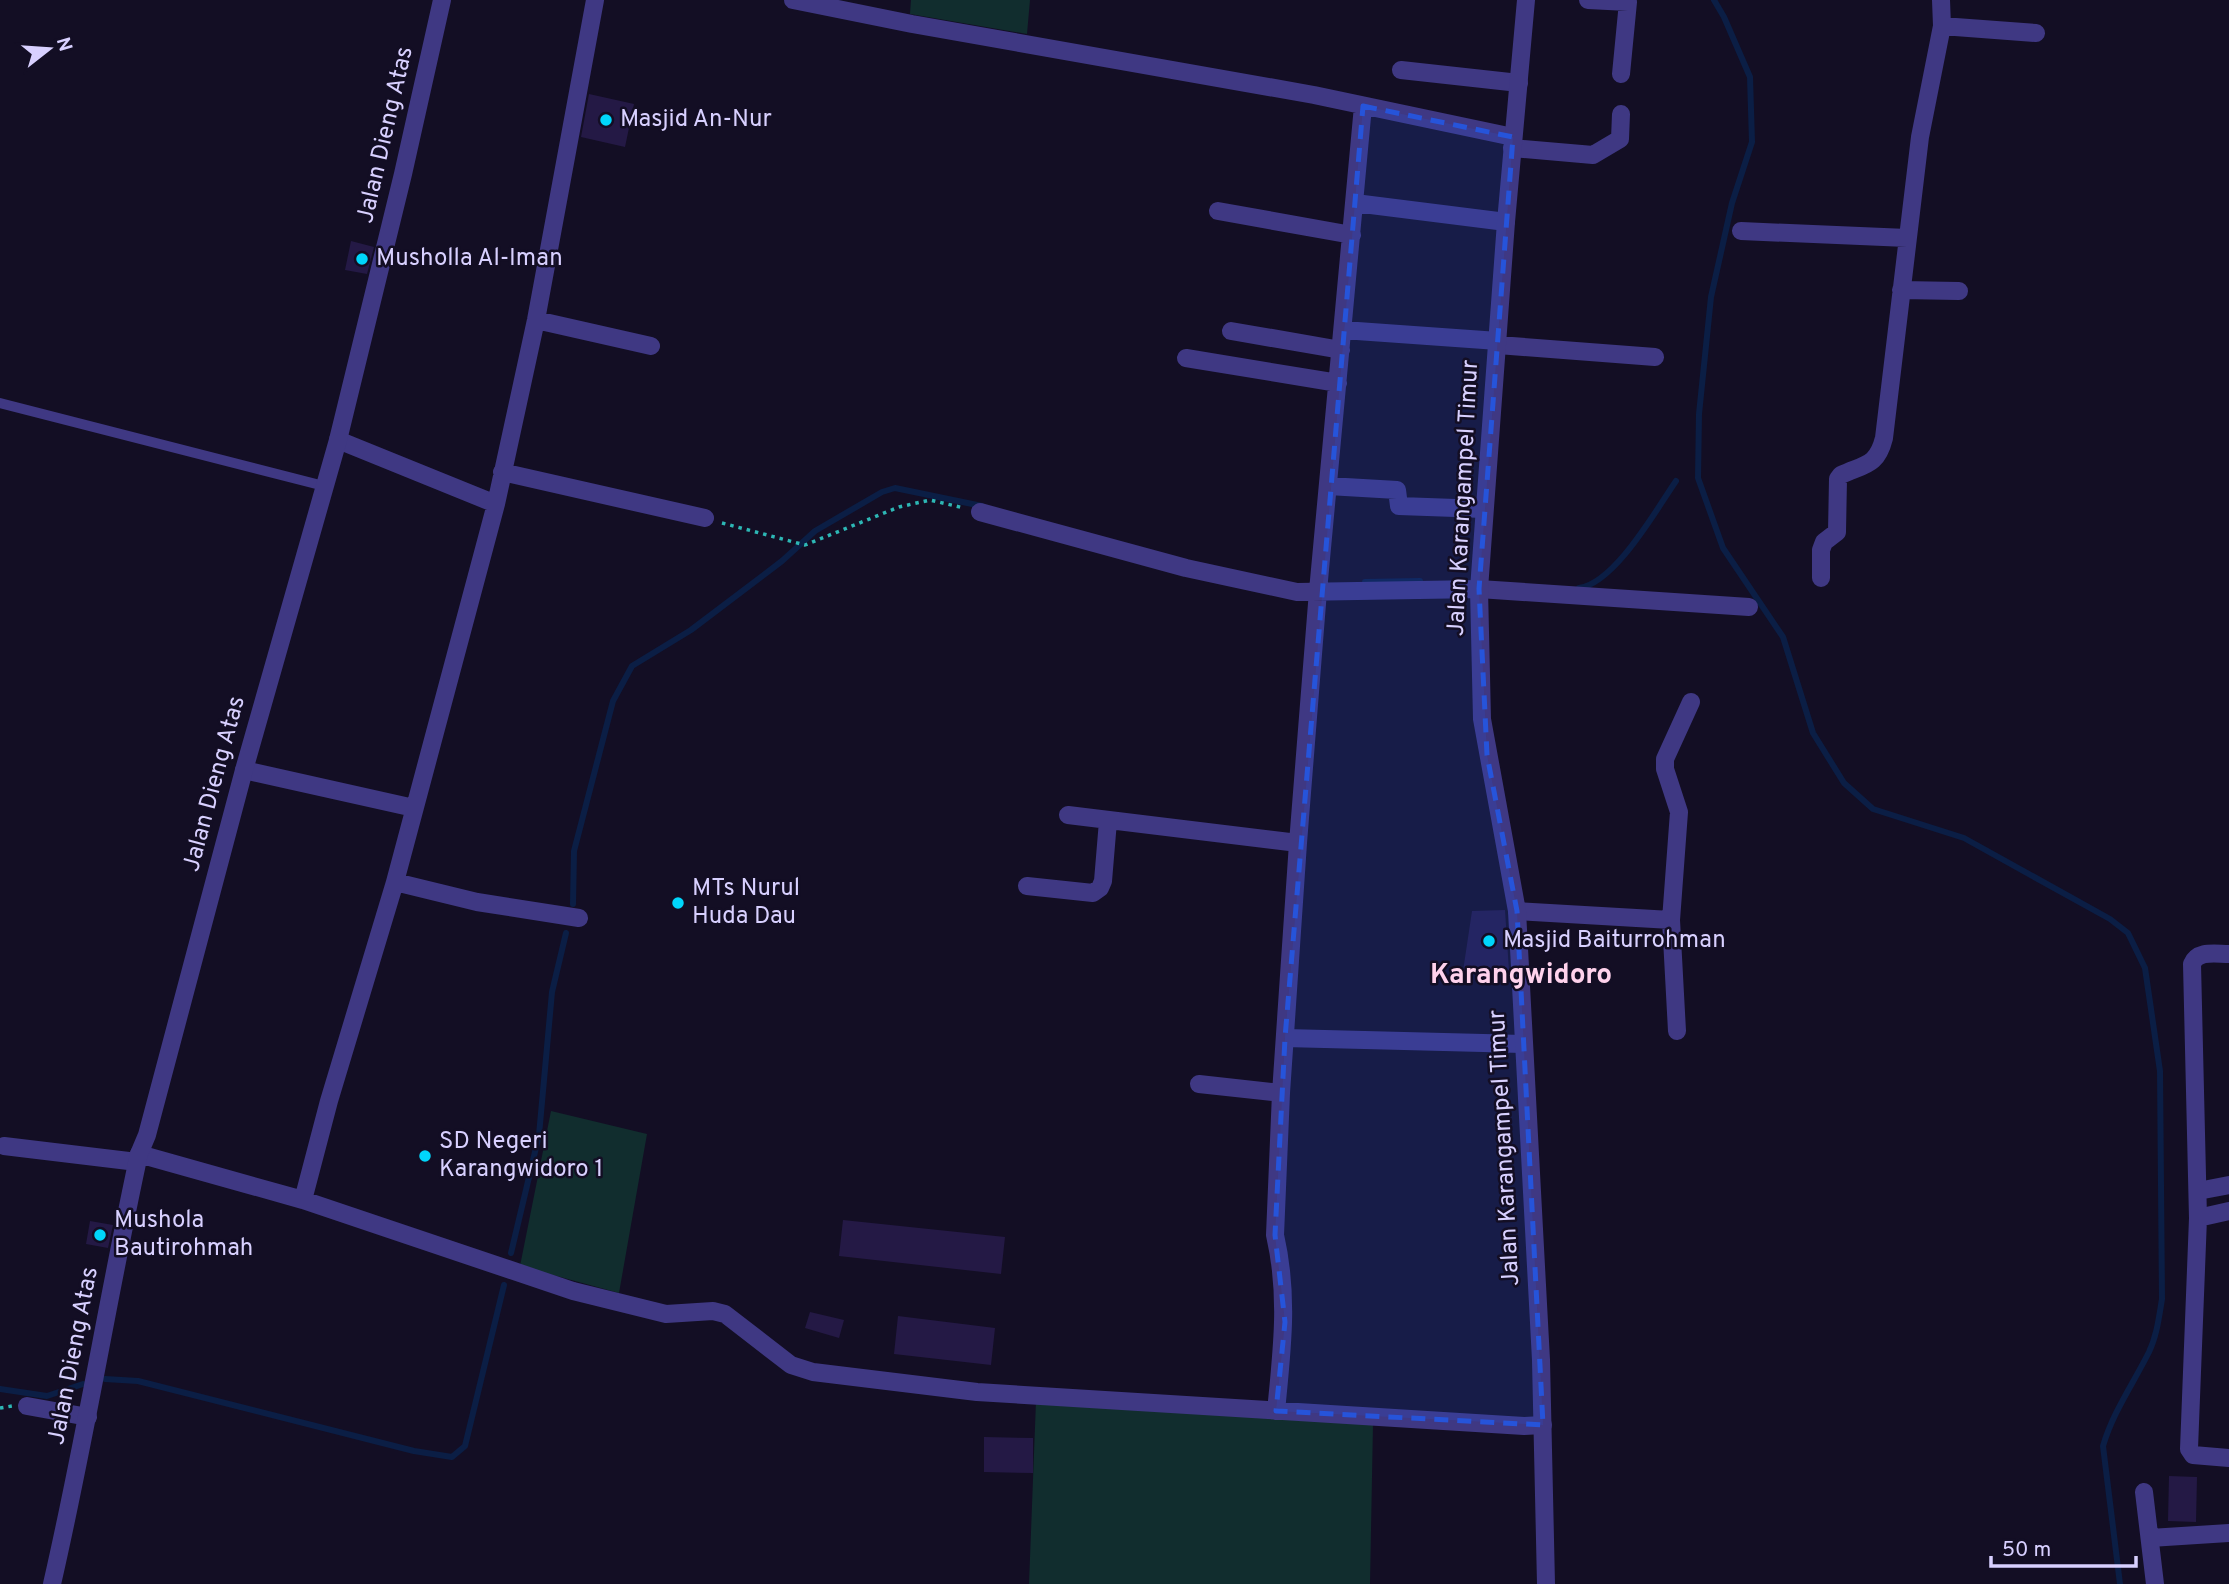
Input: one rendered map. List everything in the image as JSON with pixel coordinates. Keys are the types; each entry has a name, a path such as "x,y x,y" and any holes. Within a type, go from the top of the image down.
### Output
{"street":[{"name":"Jalan Dieng Atas","path":"52,1584 88,1417 138,1158 147,1135 244,769 338,440 400,187 442,0"},
{"path":"303,1200 329,1101 395,882 496,504 536,320 595,0"},
{"path":"793,0 912,24 1300,93 1513,142 1593,155 1620,139 1621,114"},
{"name":"Jalan Karangampel Timur","path":"1525,0 1479,589 1482,719 1517,911 1535,1211 1546,1584"},
{"path":"1588,0 1628,2 1621,74"},
{"path":"1821,578 1821,550 1824,542 1837,532 1838,479 1841,475 1872,463 1882,448 1920,137 1942,26 1941,0"},
{"path":"1942,26 2036,33"},
{"path":"1401,70 1519,83"},
{"path":"1276,1411 1285,1322 1282,1265 1275,1236 1281,1093 1318,591 1363,106"},
{"path":"1355,203 1506,222"},
{"path":"1218,211 1352,235"},
{"path":"1741,231 1907,238"},
{"path":"1901,290 1959,291"},
{"path":"536,320 651,346"},
{"path":"1343,330 1655,357"},
{"path":"1231,331 1341,350"},
{"path":"1186,358 1338,383"},
{"path":"338,440 496,504"},
{"path":"502,472 705,518"},
{"path":"1328,486 1397,490 1399,506 1484,509"},
{"path":"980,512 1244,582 1297,592 1479,589 1748,607"},
{"path":"1676,1031 1671,920 1679,812 1665,769 1665,759 1691,702"},
{"path":"244,769 414,808"},
{"path":"1068,815 1298,843"},
{"path":"1027,886 1093,893 1100,888 1103,881 1108,821"},
{"path":"395,882 477,902 579,918"},
{"path":"1517,911 1671,920"},
{"path":"2229,954 2200,954 2192,964 2198,1218 2189,1449 2193,1455 2229,1458"},
{"path":"1285,1038 1523,1044"},
{"path":"1199,1084 1281,1093"},
{"path":"4,1146 138,1158 303,1200 573,1291 629,1306 666,1314 713,1311 725,1314 792,1365 813,1372 976,1392 1524,1426 1543,1425"},
{"path":"2198,1191 2229,1185"},
{"path":"2198,1218 2229,1211"},
{"path":"27,1406 88,1417"},
{"path":"2144,1492 2155,1584"},
{"path":"2150,1538 2229,1532"}],"lane":[{"path":"0,402 324,486"}],"path":[{"path":"705,518 805,545 899,507 930,500 980,512"}],"highlighted area":[{"path":"1363,106 1513,137 1479,589 1487,755 1517,911 1543,1425 1276,1411 1285,1322 1275,1235 1285,1038"}],"green space":[{"path":"911,0 1030,0 1027,34 910,14"},
{"path":"551,1111 647,1134 619,1293 520,1266"},
{"path":"1036,1401 1373,1424 1370,1584 1029,1584"}],"building":[{"name":"Masjid An-Nur","path":"589,94 634,104 625,147 581,137"},
{"name":"Musholla Al-Iman","path":"351,241 374,247 367,274 345,270"},
{"name":"Masjid Baiturrohman","path":"1505,910 1509,971 1463,971 1472,911"},
{"path":"843,1220 1005,1237 1001,1274 839,1256"},
{"name":"Mushola Bautirohmah","path":"90,1221 113,1225 108,1248 86,1244"},
{"path":"810,1312 844,1320 839,1338 805,1328"},
{"path":"898,1316 995,1328 991,1365 894,1354"},
{"path":"984,1437 1033,1438 1033,1473 984,1472"},
{"path":"2169,1476 2197,1477 2196,1522 2168,1521"}],"waterway":[{"path":"1714,0 1750,77 1752,142 1732,203 1711,297 1699,414 1698,478 1723,548 1783,637 1813,733 1844,783 1873,809 1964,838 2110,919 2128,933 2145,968 2160,1071 2162,1299 2152,1346 2118,1410 2103,1446 2120,1584"},
{"path":"1579,588 1593,583 1620,560 1634,544 1676,481"},
{"path":"573,904 574,851 613,701 632,666 691,630 782,561 815,531 882,492 895,488 982,506"},
{"path":"1365,582 1420,581"},
{"path":"511,1253 539,1135 552,992 566,933"},
{"path":"105,1379 138,1381 414,1451 452,1457 465,1446 504,1285"},
{"path":"0,1389 47,1396 83,1384"}],"place":[{"name":"Masjid An-Nur","path":"606,120"},
{"name":"Musholla Al-Iman","path":"362,259"},
{"name":"MTs Nurul Huda Dau","path":"678,903"},
{"name":"Masjid Baiturrohman","path":"1489,941"},
{"name":"SD Negeri Karangwidoro 1","path":"425,1156"},
{"name":"Mushola Bautirohmah","path":"100,1235"}],"district":[{"name":"Karangwidoro","path":"1521,976"}]}
